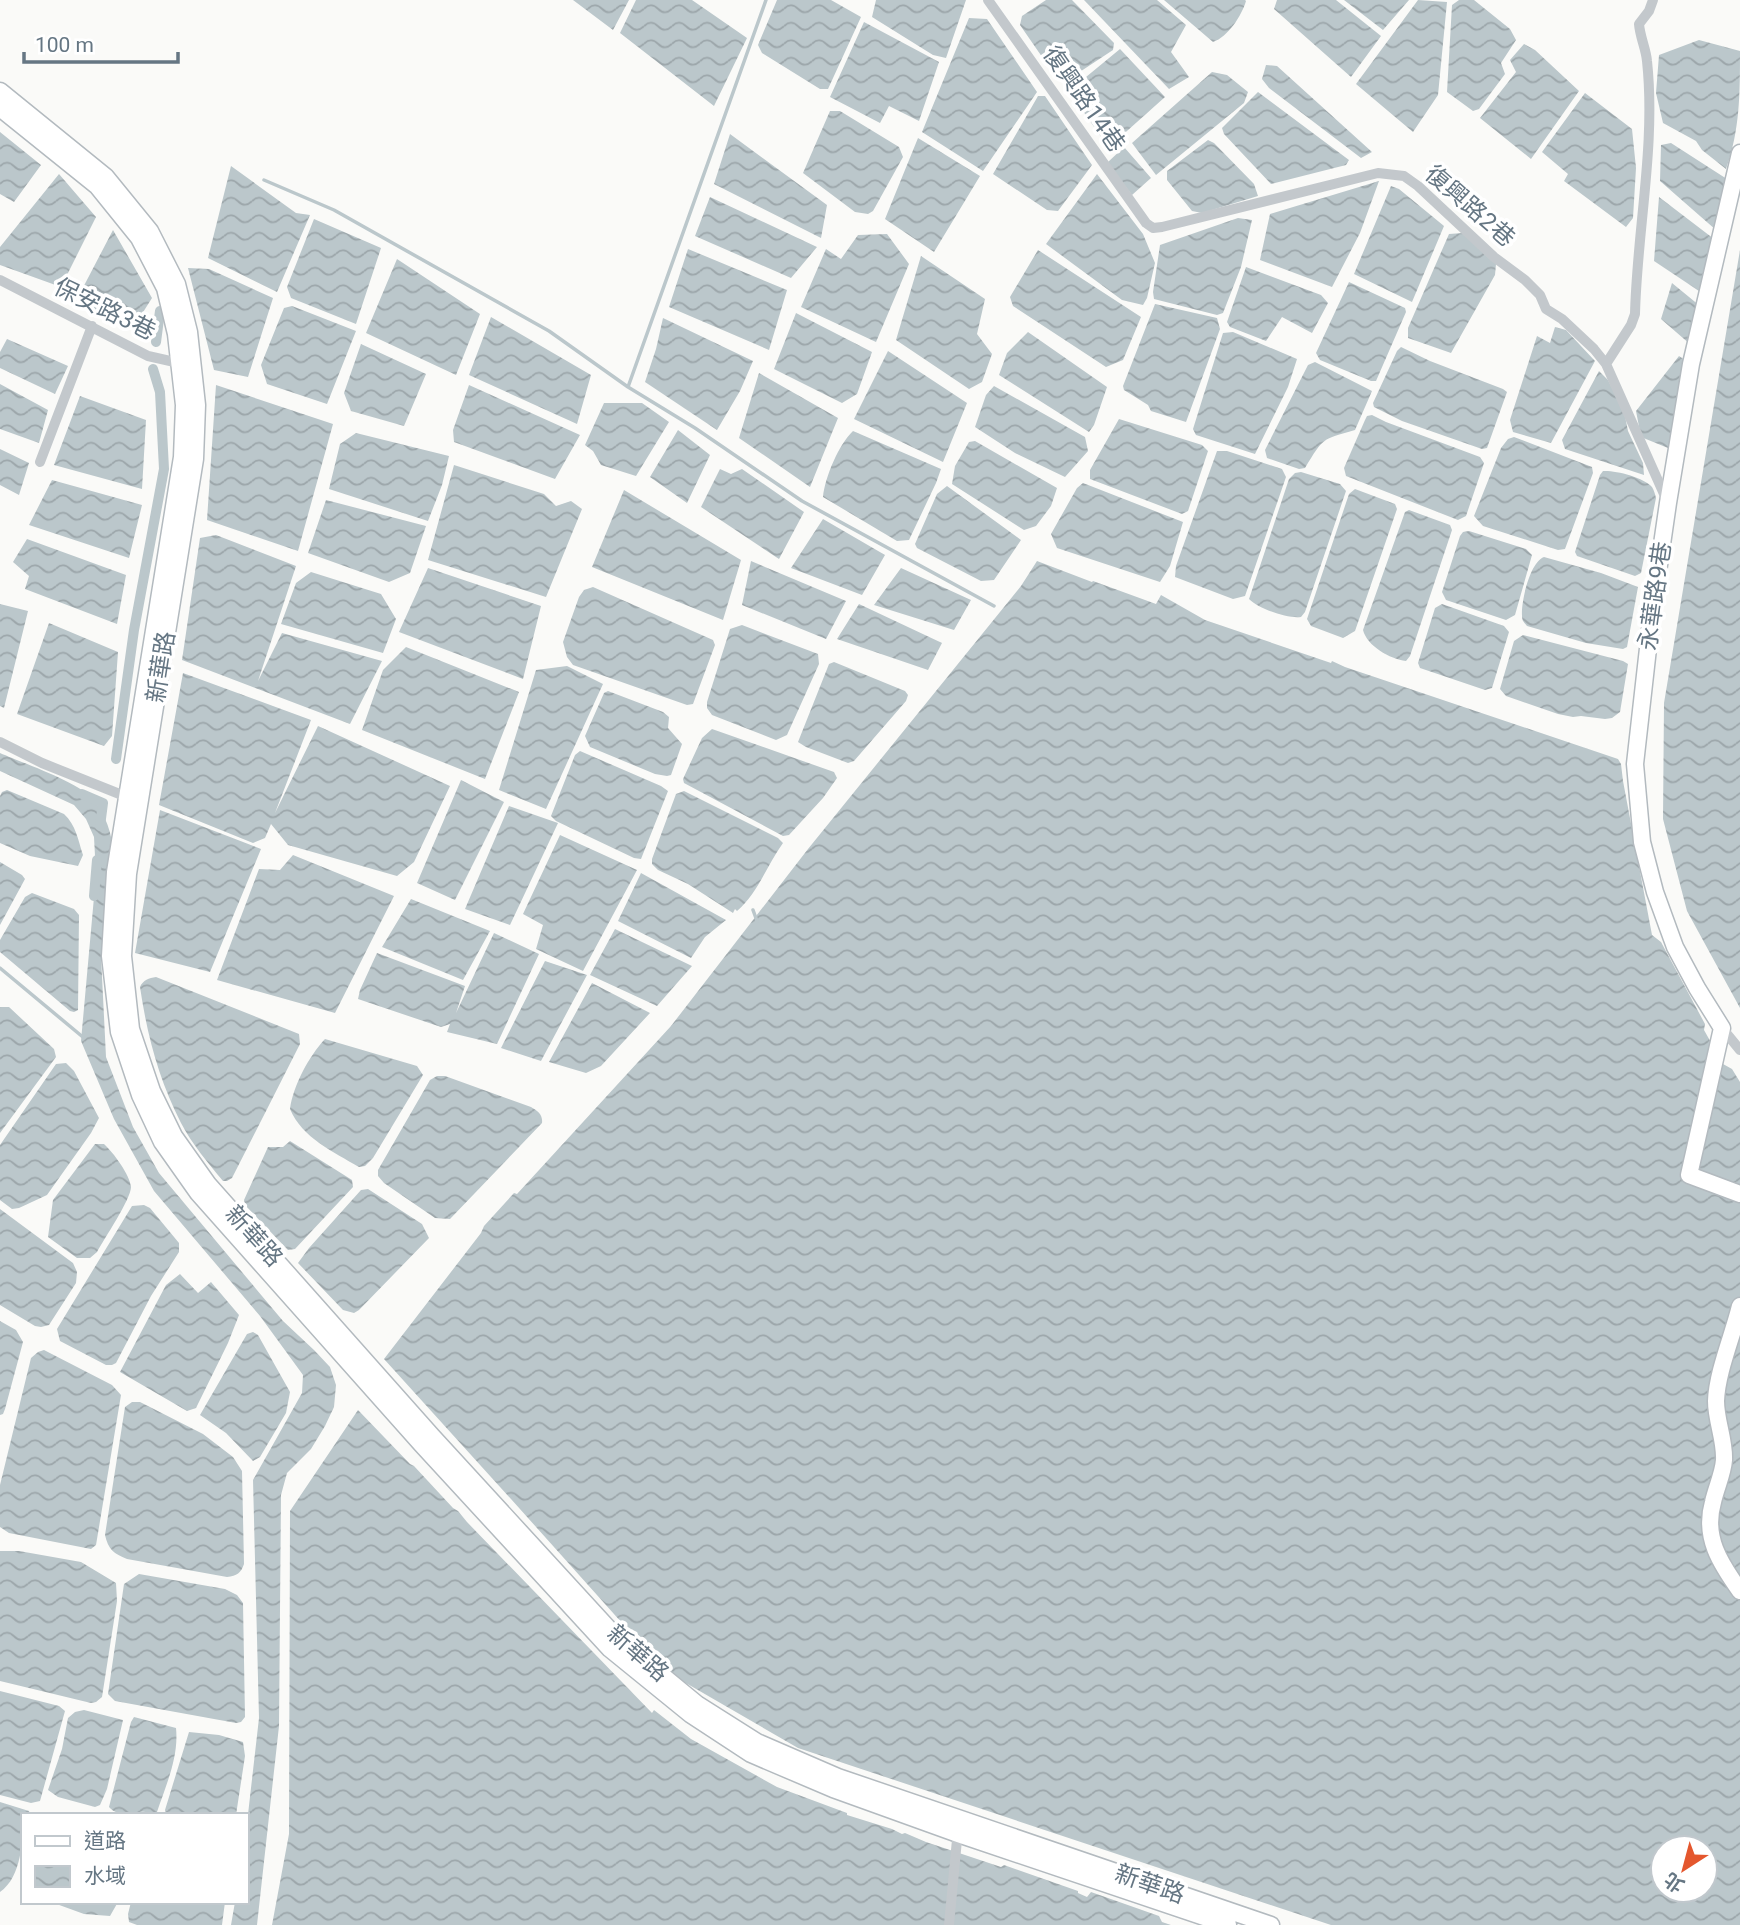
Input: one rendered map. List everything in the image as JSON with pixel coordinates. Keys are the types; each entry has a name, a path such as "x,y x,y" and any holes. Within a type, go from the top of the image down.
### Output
{"street":[{"name":"復興路14巷","path":"988,0 1146,223"},
{"path":"1606,364 1635,314 1649,103 1647,59 1639,24 1653,0"},
{"name":"新華路","path":"0,91 106,177 150,231 177,284 189,331 182,457 115,872 110,956 118,1032 140,1095 162,1142 198,1192 422,1445 610,1649 690,1714 751,1754 833,1789 1272,1925"},
{"name":"新華路","path":"0,108 97,186 139,238 164,288 197,405 195,459 128,874 123,956 131,1029 152,1091 174,1136 208,1184 441,1446 618,1639 697,1704 757,1742 838,1777 959,1827 1228,1925"},
{"name":"永華路9巷","path":"1740,153 1692,364 1668,503 1635,764 1642,842 1655,892 1675,947 1722,1028 1740,1050"},
{"name":"復興路2巷","path":"1146,223 1153,228 1162,227 1378,173 1404,176 1494,257 1525,280 1540,295 1546,309 1562,319 1594,349 1606,364 1668,503"},
{"name":"保安路3巷","path":"0,280 149,355 186,368"},
{"path":"40,462 92,326"},
{"path":"0,742 42,763 127,797"},
{"path":"1722,1028 1689,1175 1740,1194"},
{"path":"1740,1306 1719,1378 1716,1402 1724,1465 1710,1512 1711,1539 1726,1572 1740,1591"},
{"path":"949,1925 959,1827"}],"water":[{"path":"573,0 629,0 613,30"},
{"path":"636,0 692,0 747,38 714,106 620,33"},
{"path":"777,0 831,0 861,17 828,89 820,89 762,53 758,45"},
{"path":"876,0 966,0 946,58 933,55 872,17"},
{"path":"1046,0 1072,0 1114,43 1113,50 1066,81 1058,80 1020,25 1022,16"},
{"path":"1084,0 1157,0 1186,25 1171,52 1189,77 1169,89"},
{"path":"1164,0 1246,1 1234,25 1213,42"},
{"path":"1277,0 1336,0 1381,36 1351,77 1274,9"},
{"path":"1344,0 1409,0 1383,30"},
{"path":"1418,0 1447,2 1438,95 1413,132 1356,84"},
{"path":"1459,0 1474,0 1510,29 1516,40 1501,63 1505,74 1479,109 1473,111 1447,92 1452,5"},
{"path":"969,18 987,19 1037,92 983,171 922,132"},
{"path":"864,22 939,62 919,121 889,106 880,123 830,97"},
{"path":"1699,40 1740,51 1737,126 1726,169 1702,150 1696,141 1663,123 1656,93 1659,55"},
{"path":"1524,44 1535,50 1579,91 1531,159 1480,118 1516,72 1510,60"},
{"path":"1120,49 1165,97 1118,139 1106,144 1069,91"},
{"path":"1266,65 1277,66 1372,152 1361,158 1269,88 1262,79"},
{"path":"1212,72 1227,75 1248,92 1244,103 1156,175 1132,143"},
{"path":"1258,92 1349,160 1346,165 1271,184 1224,134 1222,128"},
{"path":"1585,93 1632,129 1636,168 1633,218 1626,227 1564,181 1568,174 1542,152"},
{"path":"1038,96 1045,96 1092,165 1058,211 1047,210 993,174"},
{"path":"830,111 840,111 899,147 903,157 873,211 868,214 855,212 803,173"},
{"path":"0,132 41,165 14,202 0,194"},
{"path":"730,134 827,205 821,238 714,184"},
{"path":"918,138 980,176 934,252 885,219"},
{"path":"1208,140 1254,184 1258,196 1202,213 1192,211 1167,180 1167,171"},
{"path":"1671,143 1730,181 1716,230 1660,181 1661,145"},
{"path":"1124,147 1151,178 1132,195 1107,163"},
{"path":"231,166 296,213 310,215 277,292 208,258"},
{"path":"59,174 96,217 61,287 0,265 0,247"},
{"path":"1097,174 1143,234 1155,263 1143,305 1122,300 1046,244"},
{"path":"1379,181 1360,233 1332,287 1260,260 1270,214"},
{"path":"1391,186 1399,189 1444,226 1412,302 1354,274"},
{"path":"710,197 817,247 791,278 695,236"},
{"path":"1659,197 1714,239 1702,293 1654,261"},
{"path":"1238,218 1252,220 1241,267 1223,313 1217,315 1154,299 1160,245"},
{"path":"314,219 381,248 356,324 291,298 287,287"},
{"path":"113,230 152,298 140,317 114,302 104,314 76,301"},
{"path":"1463,233 1496,264 1495,275 1451,353 1408,338 1408,328 1449,234"},
{"path":"887,234 909,264 876,342 801,307 826,249 841,259 858,235"},
{"path":"688,249 787,290 769,350 669,307"},
{"path":"1038,250 1141,317 1123,360 1106,367 1013,306 1010,297"},
{"path":"1740,250 1740,1008 1687,911 1663,819 1664,703"},
{"path":"921,256 985,299 977,334 992,354 982,382 969,389 896,340"},
{"path":"397,259 480,314 456,375 366,333"},
{"path":"1246,267 1321,295 1328,303 1312,333 1282,317 1266,341 1230,327 1227,322"},
{"path":"188,268 209,269 273,298 248,377 214,370"},
{"path":"1349,282 1405,308 1406,312 1376,381 1320,360 1316,353"},
{"path":"1672,283 1700,306 1691,345 1661,319"},
{"path":"1155,304 1217,318 1220,329 1186,422 1151,411 1148,405 1124,390 1123,386"},
{"path":"292,306 356,331 327,404 267,384 261,365 284,308"},
{"path":"796,313 872,352 857,394 842,403 774,369"},
{"path":"491,317 591,375 577,424 469,375"},
{"path":"663,318 753,361 740,391 717,430 645,382"},
{"path":"1555,327 1566,330 1595,361 1551,443 1513,432 1510,420 1537,336 1550,343"},
{"path":"1028,332 1107,387 1089,432 999,375 1007,353"},
{"path":"1233,332 1297,359 1288,387 1255,454 1196,435 1193,429 1223,333"},
{"path":"7,339 68,366 55,394 0,368 0,352"},
{"path":"361,344 426,374 404,426 351,411 344,393"},
{"path":"1401,347 1507,392 1487,448 1482,449 1402,421 1374,407 1373,403"},
{"path":"888,351 967,403 943,462 854,419"},
{"path":"1679,356 1691,364 1668,448 1641,437 1636,411"},
{"path":"1315,362 1372,391 1355,430 1324,441 1305,468 1299,469 1267,458 1265,450 1308,365"},
{"path":"1599,371 1608,380 1624,411 1628,431 1643,463 1644,475 1565,449 1562,440"},
{"path":"759,373 838,418 810,487 739,438"},
{"path":"0,384 48,410 39,443 0,429"},
{"path":"216,385 333,424 298,551 207,520"},
{"path":"469,385 580,435 555,479 454,442 453,430"},
{"path":"994,386 1085,437 1088,451 1065,477 1015,453 975,427 986,395"},
{"path":"80,396 146,420 142,489 54,465"},
{"path":"604,403 642,403 669,422 636,476 601,465 593,451 585,445"},
{"path":"1372,415 1480,457 1484,463 1466,516 1458,520 1346,476 1344,468 1367,416"},
{"path":"1119,419 1202,445 1208,451 1188,511 1182,514 1090,479 1090,470"},
{"path":"678,430 710,455 687,503 650,477"},
{"path":"853,431 941,469 909,540 897,541 823,497 834,461"},
{"path":"356,433 449,456 442,485 428,521 329,489 340,444"},
{"path":"1514,437 1592,467 1593,473 1565,549 1558,550 1483,526 1474,516 1501,448 1508,439"},
{"path":"975,441 1057,488 1051,506 1036,526 1024,530 952,484 955,466 969,442"},
{"path":"0,449 29,463 19,495 0,485"},
{"path":"1217,451 1227,451 1282,469 1286,477 1245,596 1233,599 1175,577 1176,566"},
{"path":"454,465 544,494 556,506 571,501 582,509 546,597 428,560"},
{"path":"720,469 731,474 742,469 804,512 779,559 701,507"},
{"path":"1603,471 1643,480 1652,487 1655,494 1641,573 1635,576 1577,556 1575,552"},
{"path":"1301,472 1340,484 1346,491 1305,612 1301,617 1295,617 1266,610 1249,599 1289,479 1295,473"},
{"path":"52,480 142,505 129,558 29,525"},
{"path":"1083,483 1183,522 1170,566 1160,582 1057,548 1051,534 1077,488"},
{"path":"947,486 1021,540 994,580 981,581 917,548 915,544 937,494"},
{"path":"1355,489 1395,504 1397,509 1355,631 1343,638 1311,626 1307,619 1349,494"},
{"path":"624,490 741,560 723,620 592,567"},
{"path":"326,500 426,526 410,573 389,582 308,553"},
{"path":"1409,510 1450,525 1452,530 1410,656 1406,661 1380,651 1369,641 1363,630 1405,512"},
{"path":"823,519 885,555 862,595 791,568"},
{"path":"1469,531 1526,549 1532,555 1515,615 1506,620 1446,600 1442,592 1460,536"},
{"path":"216,535 296,566 258,681 282,633 382,661 350,724 182,660 200,538"},
{"path":"27,539 126,575 117,624 25,589 29,576 13,562"},
{"path":"1544,557 1638,587 1627,647 1623,649 1586,643 1527,626 1522,618 1525,592 1535,566"},
{"path":"751,561 846,601 826,639 742,605"},
{"path":"1037,561 1156,604 1161,595 1205,620 1618,759 1652,935 1661,942 1723,1064 1732,1069 1740,1082 1740,1925 1331,1925 798,1748 665,1671 384,1359 484,1226 514,1193 517,1194 671,1026 808,849 1021,586"},
{"path":"428,568 541,606 523,679 399,632"},
{"path":"901,568 971,600 954,630 874,605"},
{"path":"311,572 381,594 396,619 383,653 281,624 296,583"},
{"path":"593,587 713,640 715,645 693,704 687,705 573,665 567,657 563,642 579,597 584,590"},
{"path":"0,604 28,611 4,708 0,706"},
{"path":"859,604 942,643 928,670 837,639"},
{"path":"1442,604 1504,626 1509,632 1492,688 1485,690 1420,668 1418,663 1435,608"},
{"path":"49,623 118,652 112,736 104,746 17,714"},
{"path":"742,625 818,654 819,664 787,735 776,740 712,715 707,708 730,629"},
{"path":"1523,635 1628,664 1620,712 1605,719 1573,717 1506,696 1500,689 1514,641"},
{"path":"406,647 519,692 485,779 362,730 383,670"},
{"path":"834,662 905,691 908,695 906,701 854,761 848,763 798,742 829,664"},
{"path":"567,666 603,684 546,809 499,790 536,670"},
{"path":"183,673 311,720 275,813 318,726 450,786 414,862 397,876 288,845 271,824 265,838 253,843 159,805"},
{"path":"608,691 663,712 669,717 668,728 682,744 671,775 655,774 590,747 585,736 604,693"},
{"path":"712,729 834,772 837,778 823,798 789,835 783,836 684,783 683,779 702,738"},
{"path":"580,751 668,791 641,859 556,821 551,816 575,755"},
{"path":"0,753 77,787 94,800 102,812 110,831 113,852 101,956 106,1057 133,1127 159,1173 283,1321 330,1367 336,1385 334,1407 325,1426 311,1449 287,1473 281,1495 279,1726 257,1925 231,1925 235,1904 248,1904 248,1814 259,1718 253,1480 302,1393 303,1375 260,1316 154,1191 114,1119 81,1041 96,875 94,837 86,819 74,805 0,771"},
{"path":"461,780 504,802 455,900 417,883"},
{"path":"7,790 68,818 83,855 78,866 30,856 0,843 0,796"},
{"path":"684,791 778,838 783,843 751,896 733,913 652,864 676,794"},
{"path":"509,806 558,823 510,925 465,909"},
{"path":"160,810 261,849 210,972 135,953"},
{"path":"560,835 637,870 583,971 536,949 543,925 523,914"},
{"path":"293,855 394,896 335,1013 217,980 259,869 280,870"},
{"path":"0,862 25,879 0,925"},
{"path":"641,873 726,920 705,937 691,958 618,921"},
{"path":"32,893 74,909 79,915 78,1010 74,1012 0,952 0,940 25,897"},
{"path":"411,899 490,931 463,980 382,947"},
{"path":"615,929 692,966 657,1006 590,975"},
{"path":"494,933 539,954 497,1044 447,1032 450,1024 441,1027 358,999 377,953 465,986 456,1013"},
{"path":"545,961 587,975 541,1061 501,1048"},
{"path":"156,977 299,1034 300,1044 232,1178 227,1181 223,1181 217,1174 185,1131 160,1074 150,1040 140,987 146,980"},
{"path":"592,983 650,1013 601,1066 586,1073 549,1062"},
{"path":"0,1007 9,1007 54,1049 56,1057 0,1133"},
{"path":"325,1039 417,1066 423,1075 373,1158 365,1166 359,1167 320,1143 302,1128 290,1109 294,1091 303,1072"},
{"path":"66,1063 74,1071 99,1118 47,1195 12,1209 0,1200 0,1145 56,1064"},
{"path":"445,1076 531,1107 540,1114 542,1120 450,1219 435,1218 378,1176 378,1170 430,1080"},
{"path":"290,1141 352,1180 353,1187 295,1249 288,1250 245,1205 244,1200 268,1147 283,1147"},
{"path":"95,1144 104,1144 112,1152 131,1187 122,1209 97,1252 90,1258 77,1258 48,1237 53,1200"},
{"path":"368,1189 422,1224 429,1238 354,1313 343,1310 298,1263 361,1190"},
{"path":"144,1205 150,1208 179,1243 179,1252 151,1296 116,1363 106,1365 60,1341 57,1329 132,1206"},
{"path":"0,1209 73,1263 77,1272 76,1283 49,1325 35,1326 0,1305"},
{"path":"180,1274 198,1293 211,1282 239,1315 196,1408 187,1411 120,1372 166,1285"},
{"path":"0,1321 16,1330 23,1342 5,1409 0,1415"},
{"path":"253,1332 258,1335 290,1392 286,1413 260,1457 253,1461 226,1433 200,1415 247,1334"},
{"path":"44,1350 112,1385 121,1395 96,1545 91,1549 9,1533 0,1527 0,1485 31,1358"},
{"path":"132,1402 140,1402 203,1434 233,1457 242,1471 244,1564 236,1575 227,1577 127,1559 115,1553 108,1544 105,1535 125,1407"},
{"path":"358,1410 652,1713 654,1710 691,1739 777,1787 847,1815 1001,1867 1004,1865 1078,1891 1087,1897 1091,1892 1159,1916 1162,1922 1171,1925 272,1925 289,1834 290,1511"},
{"path":"0,1551 19,1551 81,1562 116,1583 117,1601 102,1697 96,1702 0,1681"},
{"path":"139,1574 225,1589 237,1595 243,1603 245,1717 241,1722 115,1701 108,1694 124,1584"},
{"path":"0,1691 59,1706 65,1711 40,1801 31,1803 0,1795"},
{"path":"84,1710 123,1720 107,1789 100,1805 95,1807 58,1797 48,1790 62,1749 68,1718 75,1712"},
{"path":"134,1717 176,1728 176,1750 157,1812 117,1813 109,1807"},
{"path":"189,1732 219,1735 243,1742 245,1756 236,1813 166,1813"},
{"path":"0,1802 30,1813 21,1813 20,1857 13,1877 0,1892"},
{"path":"56,1904 117,1904 110,1916 84,1914"},
{"path":"130,1904 225,1904 222,1925 137,1925 129,1922"}],"waterway":[{"path":"628,387 766,0"},
{"path":"264,180 334,210 549,331 628,387 695,428 802,501 994,606"},
{"path":"156,342 160,311"},
{"path":"116,759 134,630 164,469 160,392 153,369"},
{"path":"82,794 103,803 100,826"},
{"path":"94,896 97,860"},
{"path":"753,910 757,921"},
{"path":"0,968 84,1038"}]}
